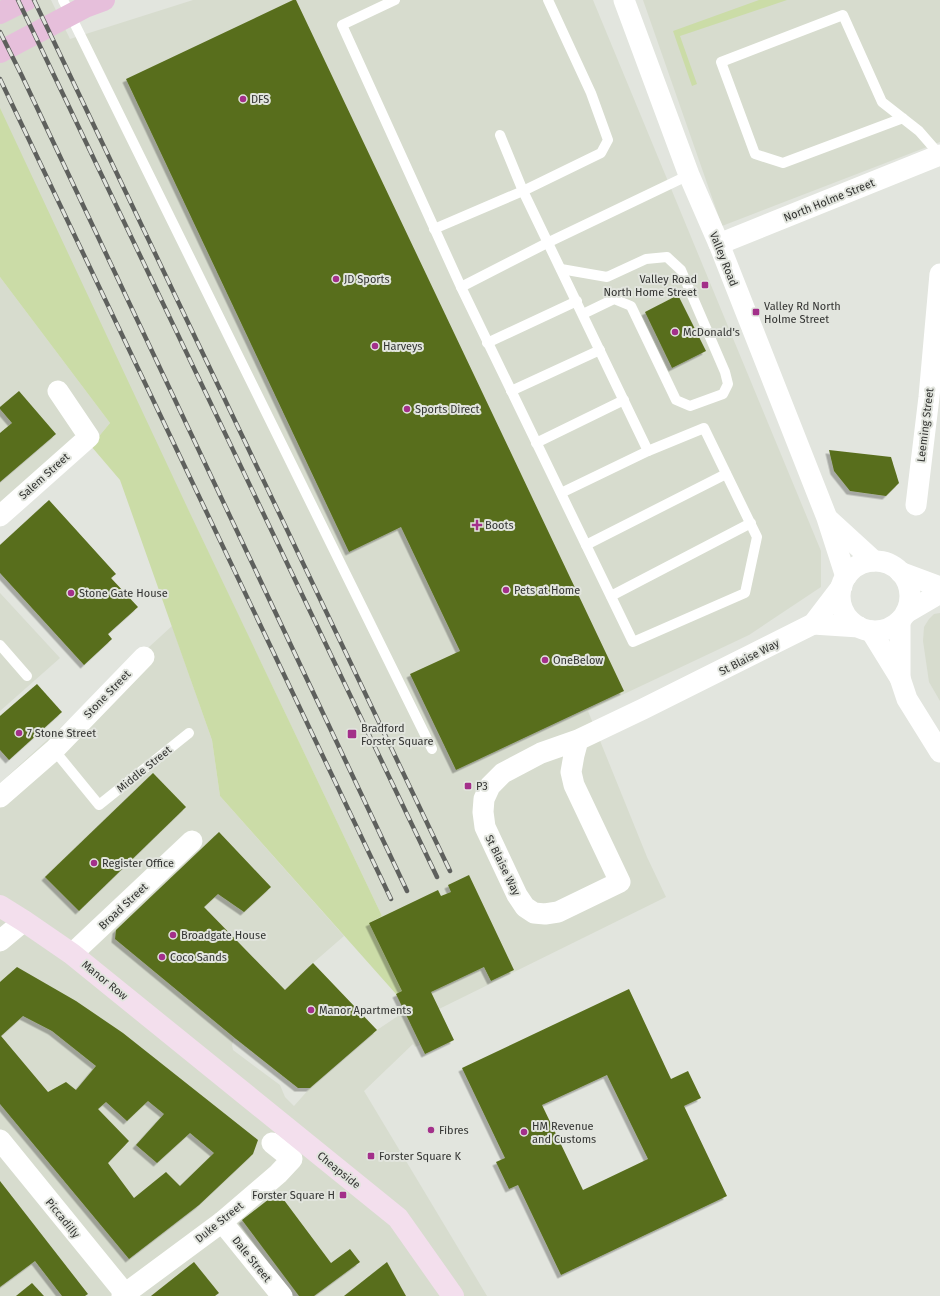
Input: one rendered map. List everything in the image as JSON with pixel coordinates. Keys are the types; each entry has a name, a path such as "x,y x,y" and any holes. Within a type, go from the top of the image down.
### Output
{"main road":[{"path":"0,13 26,0"},
{"path":"0,52 85,7 104,0"}],"street":[{"name":"Valley Road","path":"624,0 689,175 719,244 827,518 844,581"},
{"name":"North Holme Street","path":"719,244 940,155"},
{"name":"Leeming Street","path":"916,505 929,397 940,274"},
{"name":"Salem Street","path":"0,516 89,437 58,391"},
{"path":"827,518 874,562"},
{"path":"900,678 903,617 910,603 910,591 907,581 900,572 884,562 863,564 854,569 844,581 840,598 843,610 850,620 865,629 900,678 907,699 940,752"},
{"path":"900,572 940,587"},
{"name":"St Blaise Way","path":"578,740 571,772 574,785 620,882 558,912 545,914 534,913 525,907 518,895 485,827 483,812 484,799 490,786 503,773 541,753 578,740 684,690 813,624 844,581"},
{"path":"813,624 881,630 891,627 903,617 940,593"},
{"name":"Stone Street","path":"0,797 54,750 144,657"},
{"name":"Broad Street","path":"72,954 192,842"},
{"name":"Manor Row","path":"0,906 72,954 206,1062"},
{"path":"0,941 24,921"},
{"name":"Cheapside","path":"206,1062 398,1218 453,1296"},
{"name":"Piccadilly","path":"0,1140 125,1295"},
{"name":"Duke Street","path":"125,1295 222,1222 278,1174 292,1159 272,1143"},
{"name":"Dale Street","path":"222,1222 282,1296"}],"lane":[{"path":"63,0 432,748"},
{"path":"395,0 342,25 461,288 633,642 745,593 757,537 704,428 648,451 561,493"},
{"path":"434,229 523,191 601,153 608,140 591,93 548,0"},
{"path":"903,118 783,163 756,154 720,62 843,15 882,102 903,118 919,131 940,155"},
{"path":"500,135 523,191 549,242 648,451"},
{"path":"461,288 549,242 689,175"},
{"path":"561,269 607,277 646,259 667,257 681,270 726,372 728,384 723,394 690,406 676,400 631,306 614,299 583,314"},
{"path":"488,342 577,301"},
{"path":"511,391 600,350"},
{"path":"536,443 624,400"},
{"path":"586,545 726,474"},
{"path":"611,596 751,523"},
{"path":"0,645 27,676"},
{"name":"Middle Street","path":"54,750 99,805 189,733"}],"shaded area":[{"path":"0,0 51,0 70,39 193,0 593,0 821,551 821,587 749,635 588,711 647,857 666,897 439,1009 454,1040 425,1054 420,1045 415,1047 413,1044 364,1091 487,1296 0,1296 0,783 172,626 212,740 220,796 344,936 313,963 236,1039 234,1038 232,1045 233,1050 280,1085 285,1097 294,1106 310,1088 377,1030 404,1012 396,994 402,992 369,923 382,916 0,116"},
{"path":"643,0 940,0 940,142 722,226"},
{"path":"0,277 110,423 91,446 0,525"},
{"path":"0,593 60,658 0,711"},
{"path":"940,613 940,701 929,682 923,641 924,627 934,614"}],"green space":[{"path":"759,0 787,0 680,36 697,84 692,86 673,31"},
{"path":"0,108 189,511 382,916 369,923 402,991 396,994 220,796 212,740 120,480 91,446 110,423 0,277"}],"building":[{"path":"293,0 296,0 624,691 456,770 410,674 460,651 401,527 349,552 126,79"},
{"name":"McDonald's","path":"678,295 706,351 672,368 645,312"},
{"path":"19,391 56,434 0,482 0,433 12,423 0,407"},
{"path":"829,450 891,457 899,483 886,496 850,491 834,471"},
{"name":"Stone Gate House","path":"49,500 116,574 111,578 138,607 108,634 112,639 84,665 0,573 0,545"},
{"name":"7 Stone Street","path":"37,684 62,712 9,760 0,750 0,716"},
{"path":"153,773 186,807 79,911 45,877"},
{"name":"Broadgate House","path":"219,832 271,887 244,912 218,894 204,907 285,990 313,963 377,1030 310,1088 298,1088 115,939 116,930"},
{"path":"469,875 514,970 491,981 484,967 431,992 454,1040 425,1054 396,994 402,991 369,923 438,890 441,896 451,892 448,885"},
{"path":"17,967 76,1001 123,1033 258,1140 253,1154 199,1205 129,1259 0,1104 0,982","holes":["23,1016 52,1031 96,1066 76,1090 66,1082 48,1092 1,1036","148,1101 164,1114 136,1145 157,1163 190,1133 214,1153 180,1186 166,1172 134,1198 108,1163 129,1141 98,1109 106,1102 127,1121"]},
{"name":"HM Revenue and Customs","path":"629,989 671,1079 688,1071 701,1098 684,1106 727,1196 561,1275 518,1185 509,1189 496,1162 505,1158 462,1068","holes":["607,1075 648,1159 583,1190 542,1105"]},
{"path":"0,1181 88,1294 85,1296 62,1296 35,1261 0,1287"},
{"path":"278,1192 331,1263 350,1249 360,1262 314,1296 299,1296 242,1220"},
{"path":"194,1262 219,1293 215,1296 151,1296"},
{"path":"387,1262 406,1296 344,1296"},
{"path":"32,1283 44,1296 16,1296"}],"railway":[{"path":"18,0 437,877"},
{"path":"34,0 450,871"},
{"path":"0,32 407,891"},
{"path":"0,79 391,899"}],"place":[{"name":"DFS","path":"243,99"},
{"name":"JD Sports","path":"336,279"},
{"name":"Valley Road North Home Street","path":"705,285"},
{"name":"Valley Rd North Holme Street","path":"756,312"},
{"name":"McDonald's","path":"675,332"},
{"name":"Harveys","path":"375,346"},
{"name":"Sports Direct","path":"407,409"},
{"name":"Boots","path":"477,525"},
{"name":"Pets at Home","path":"506,590"},
{"name":"Stone Gate House","path":"71,593"},
{"name":"OneBelow","path":"545,660"},
{"name":"7 Stone Street","path":"19,733"},
{"name":"Bradford Forster Square","path":"352,734"},
{"name":"P3","path":"468,786"},
{"name":"Register Office","path":"94,863"},
{"name":"Broadgate House","path":"173,935"},
{"name":"Coco Sands","path":"162,957"},
{"name":"Manor Apartments","path":"311,1010"},
{"name":"Fibres","path":"431,1130"},
{"name":"HM Revenue and Customs","path":"524,1132"},
{"name":"Forster Square K","path":"371,1156"},
{"name":"Forster Square H","path":"343,1195"}]}
